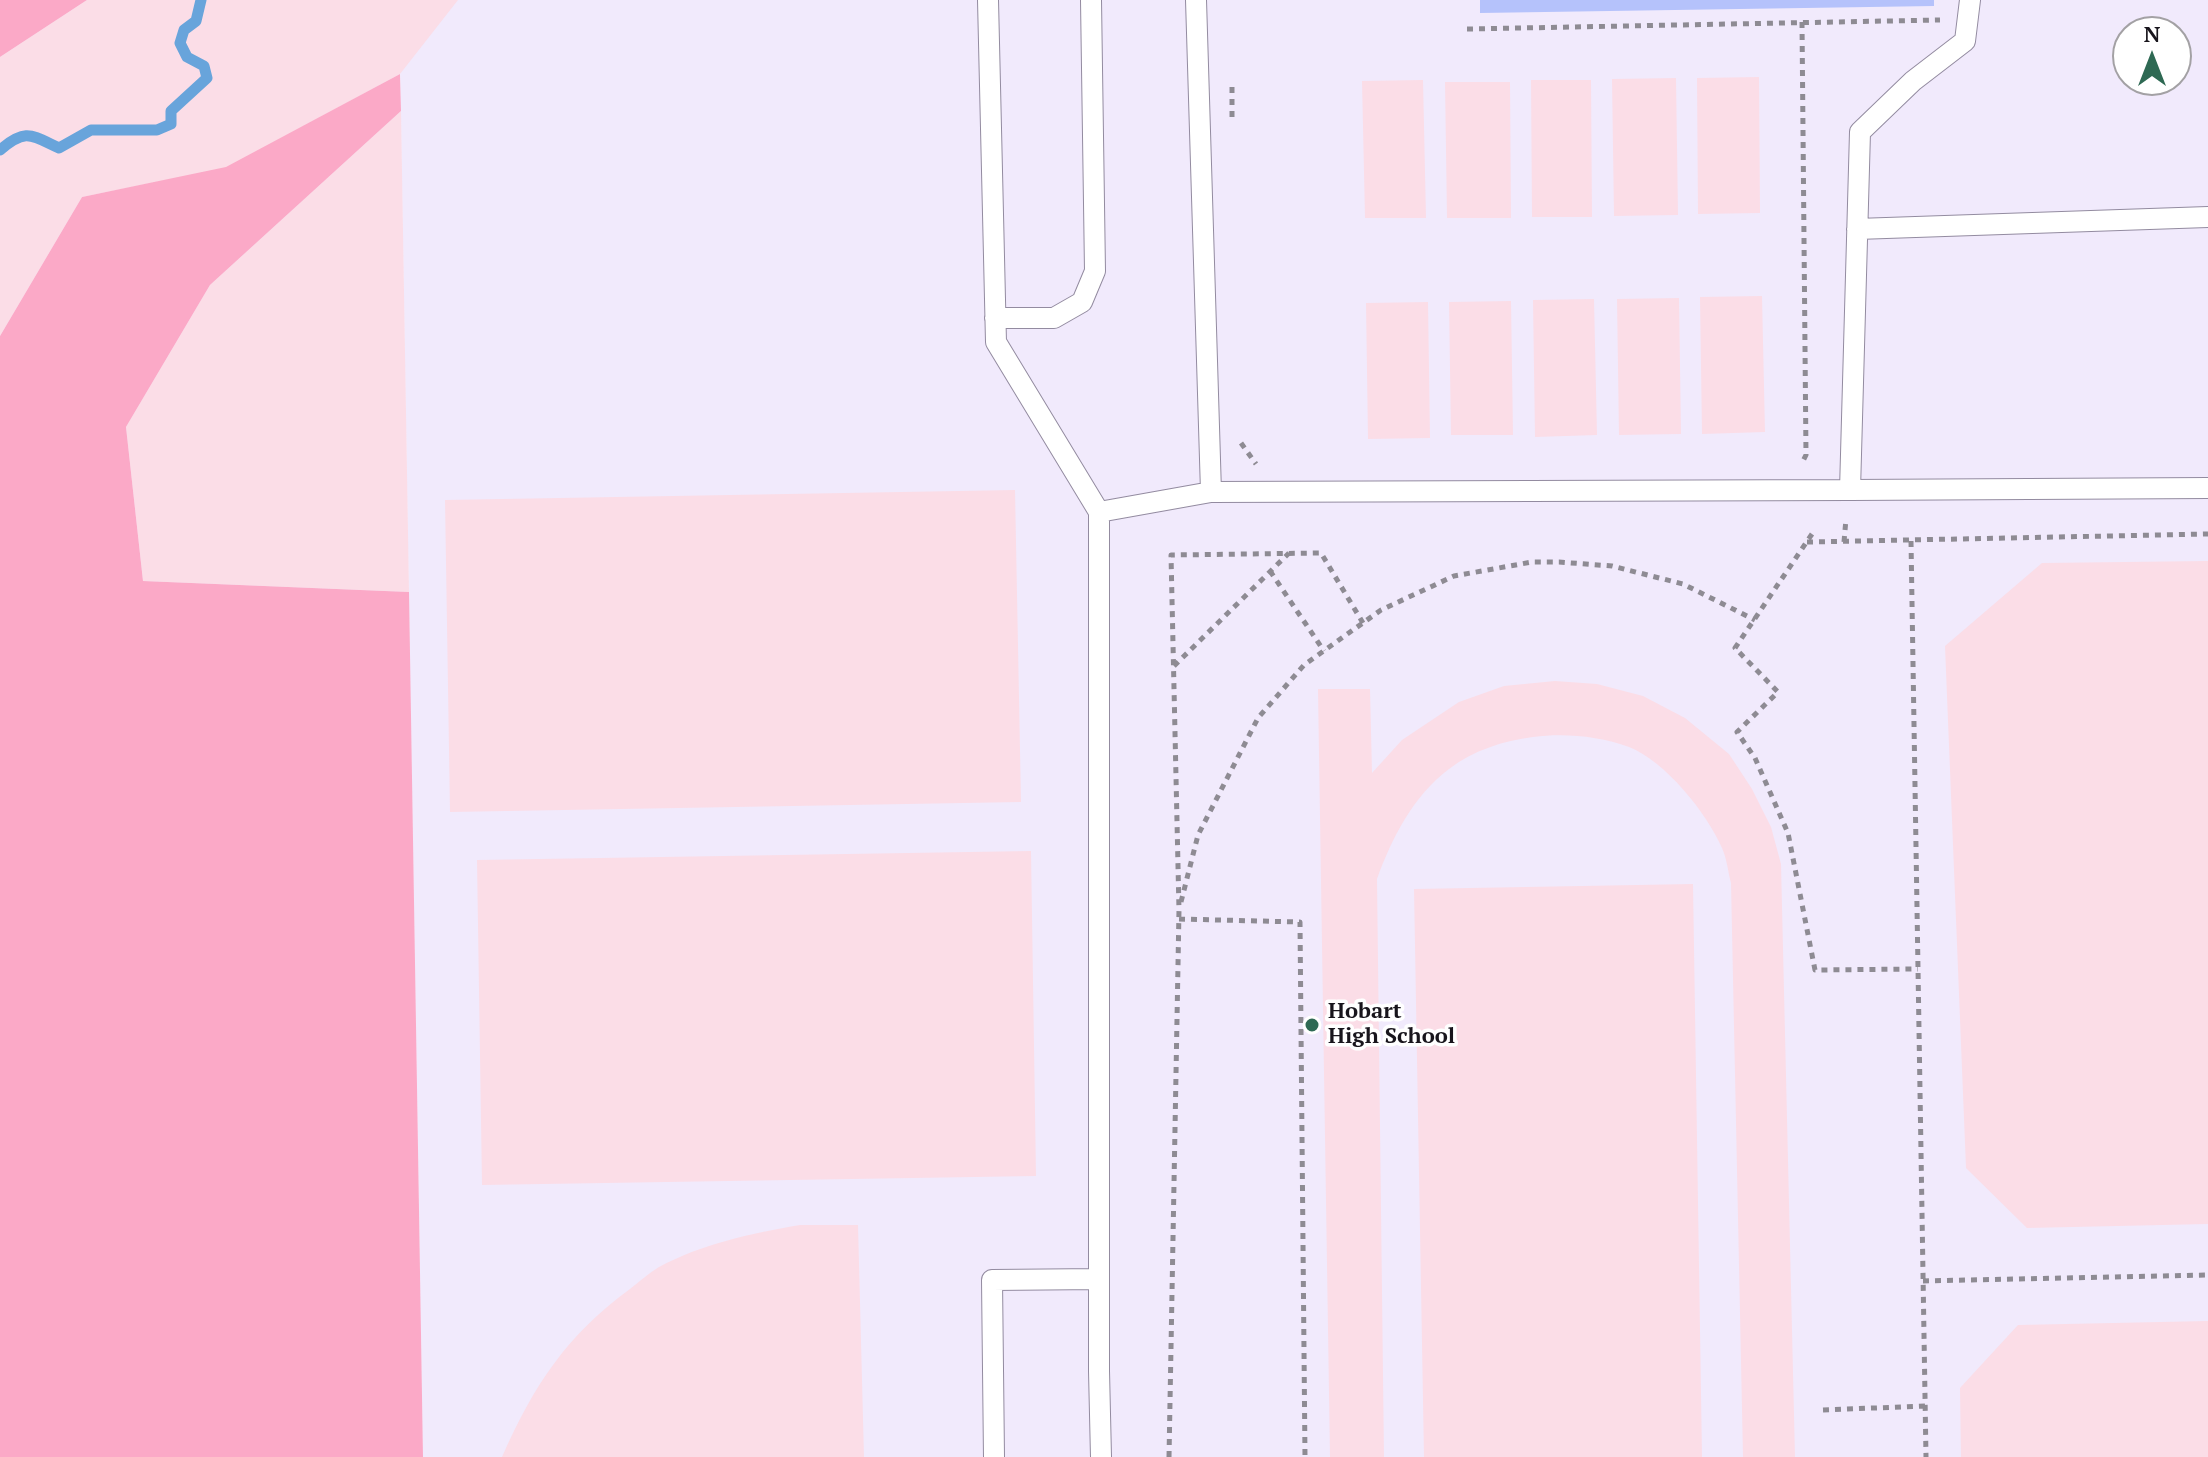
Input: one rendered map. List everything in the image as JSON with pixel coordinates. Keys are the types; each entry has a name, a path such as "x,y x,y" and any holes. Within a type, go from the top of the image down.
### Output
{"lane":[{"path":"988,0 996,342 1099,512 1101,1457"},
{"path":"995,318 1054,318 1082,302 1095,271 1091,0"},
{"path":"1196,0 1211,492"},
{"path":"1850,490 1860,132 1913,81 1965,41 1970,0"},
{"path":"1857,229 2208,217"},
{"path":"1099,512 1211,492 2208,488"},
{"path":"994,1457 992,1280 1099,1279"}],"path":[{"path":"1467,29 1940,20 1943,11"},
{"path":"1799,469 1806,455 1802,22"},
{"path":"1232,87 1232,118"},
{"path":"1240,434 1242,446 1259,468"},
{"path":"1812,534 1735,648 1778,692 1737,732 1755,758 1788,833 1815,970 1918,969"},
{"path":"1807,542 2208,534"},
{"path":"1911,541 1926,1457"},
{"path":"1174,667 1289,553"},
{"path":"1169,1457 1179,919 1171,555 1321,553 1363,623"},
{"path":"1179,910 1198,835 1258,718 1304,665 1381,610 1454,576 1532,562 1559,562 1612,566 1683,584 1755,620"},
{"path":"1270,571 1324,651"},
{"path":"1179,919 1300,922 1305,1457"},
{"path":"1923,1281 2208,1275"},
{"path":"1823,1410 1925,1406"}],"shaded area":[{"path":"0,0 87,0 0,57"},
{"path":"87,0 458,0 400,74 226,168 82,197 0,336 0,57"},
{"name":"Hobart High School","path":"399,0 2208,0 2208,1457 423,1457"},
{"path":"400,74 401,111 210,285 126,427 143,581 409,592 423,1457 0,1457 0,336 82,197 226,167"},
{"path":"1759,77 1760,213 1698,214 1697,78"},
{"path":"1676,78 1678,215 1614,216 1612,79"},
{"path":"1423,80 1426,218 1365,218 1362,81"},
{"path":"1531,80 1591,80 1592,217 1532,217"},
{"path":"1445,82 1510,82 1511,218 1447,218"},
{"path":"401,111 409,592 143,581 126,427 210,285"},
{"path":"1762,296 1765,432 1702,434 1700,297"},
{"path":"1679,298 1681,434 1619,435 1617,299"},
{"path":"1594,299 1597,435 1535,437 1533,300"},
{"path":"1511,301 1513,435 1451,435 1449,302"},
{"path":"1428,302 1430,438 1368,439 1366,303"},
{"path":"1015,490 1021,802 450,812 445,500"},
{"path":"2208,561 2208,1224 2027,1228 1966,1168 1945,646 2042,563"},
{"path":"1555,681 1597,684 1643,696 1685,718 1729,754 1752,789 1771,827 1781,864 1795,1457 1743,1457 1731,883 1724,852 1695,804 1670,776 1643,754 1606,740 1557,735 1500,744 1468,757 1449,769 1414,805 1377,879 1384,1457 1330,1457 1318,689 1370,689 1372,773 1402,740 1459,702 1504,686"},
{"path":"1031,851 1036,1176 482,1185 477,860"},
{"path":"1693,884 1702,1457 1424,1457 1414,889"},
{"path":"800,1225 858,1225 864,1457 502,1457 526,1407 570,1344 607,1307 648,1275 675,1259 710,1246"},
{"path":"2208,1321 2208,1457 1961,1457 1960,1388 2018,1325"}],"building":[{"path":"1480,0 1934,0 1934,6 1480,13"}],"waterway":[{"path":"0,150 23,136 35,137 59,148 91,130 157,130 171,124 171,111 207,78 204,66 187,57 180,43 184,30 196,21 201,0"}],"place":[{"name":"Hobart High School","path":"1312,1025"}]}
